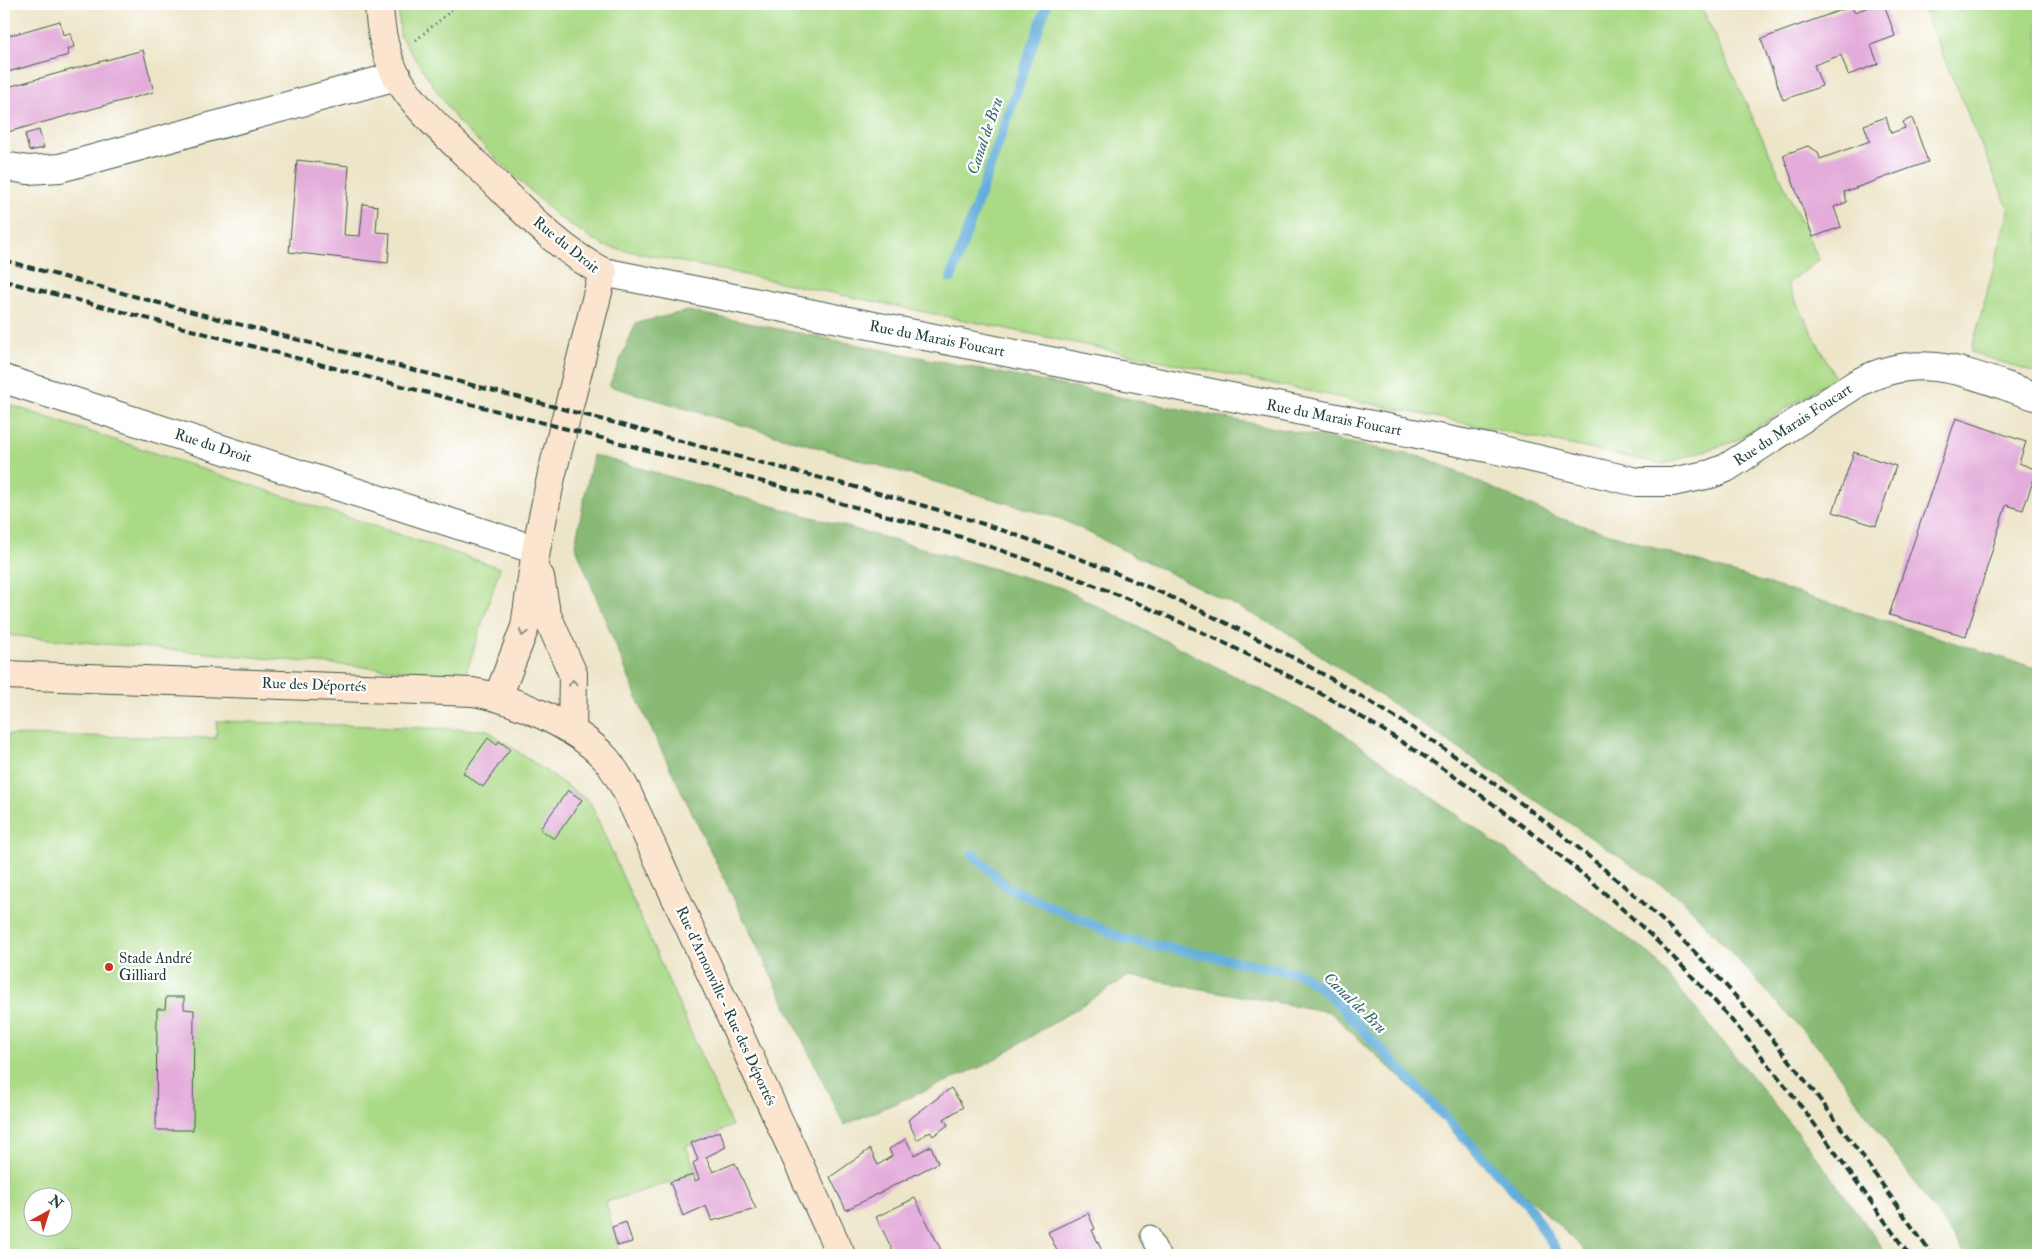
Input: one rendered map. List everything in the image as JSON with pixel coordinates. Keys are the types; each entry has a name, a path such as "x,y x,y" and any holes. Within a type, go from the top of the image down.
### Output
{"street":[{"name":"Rue du Droit","path":"379,4 382,31 393,68 421,110 554,239 584,262 603,272 552,473 536,550 525,627 498,697"},
{"path":"4,166 28,170 60,168 393,68"},
{"name":"Rue du Marais Foucart","path":"603,272 1483,447 1636,482 1672,482 1711,474 1726,468 1856,384 1872,375 1904,366 1919,365 1954,371 2038,397"},
{"name":"Rue du Droit","path":"4,379 536,550"},
{"name":"Rue du Droit","path":"536,550 546,613 573,674 572,731"},
{"name":"Rue des Déportés","path":"4,674 473,692 498,697 572,731 606,759"},
{"name":"Rue d'Arnonville - Rue des Déportés","path":"606,759 626,790 841,1255"}],"lane":[{"path":"1150,1235 1160,1255"}],"path":[{"path":"393,68 460,4"}],"green space":[{"path":"398,4 1700,4 1819,260 1787,284 1835,377 1736,441 1663,464 604,246 557,216 458,122 400,36"},
{"path":"1921,4 2038,4 2038,374 1971,352 2009,210"},
{"path":"688,311 1426,458 1553,516 2038,669 2038,1255 1966,1255 1824,1054 1682,899 1280,628 1061,519 609,386 636,323"},
{"path":"4,403 500,568 465,676 4,635"},
{"path":"593,455 1062,588 1334,727 1650,954 1804,1140 1888,1255 1585,1255 1584,1249 1330,1012 1129,976 985,1065 844,1125 642,710 575,545"},
{"path":"217,721 487,730 590,802 732,1126 686,1146 697,1174 606,1202 620,1255 4,1255 4,735 216,738"}],"building":[{"path":"1878,4 1884,4 1895,36 1871,45 1878,64 1848,75 1841,55 1814,65 1822,86 1783,100 1761,39 1852,6 1854,12"},
{"path":"60,21 63,35 70,33 74,47 67,49 69,55 4,73 4,37"},
{"path":"143,50 154,92 4,133 4,88"},
{"path":"1886,117 1891,133 1905,128 1903,122 1912,118 1928,162 1844,192 1847,202 1834,207 1841,227 1813,237 1783,155 1808,146 1818,152 1820,159 1870,141 1864,125"},
{"path":"39,130 44,148 29,151 25,134"},
{"path":"297,160 349,166 344,235 360,236 363,204 378,206 376,232 390,233 388,263 289,252"},
{"path":"1956,418 2026,442 2019,463 2037,470 2023,510 2006,505 1966,636 1889,615"},
{"path":"1854,452 1896,466 1876,526 1833,512"},
{"path":"488,738 497,745 499,741 510,749 483,787 463,773"},
{"path":"568,790 582,800 554,839 540,829"},
{"path":"166,997 184,997 184,1009 194,1010 193,1130 156,1130 157,1009 165,1009"},
{"path":"951,1088 963,1107 944,1119 948,1125 933,1136 930,1131 917,1140 908,1120"},
{"path":"720,1131 726,1147 706,1157 713,1172 735,1163 756,1209 712,1221 706,1206 683,1216 670,1182 693,1175 695,1181 699,1179 693,1163 698,1160 691,1143"},
{"path":"906,1139 914,1155 931,1146 938,1163 846,1210 830,1177 870,1149 878,1165 892,1156 889,1149"},
{"path":"915,1198 941,1250 929,1255 895,1255 876,1217"},
{"path":"1088,1213 1095,1229 1092,1230 1104,1255 1059,1255 1048,1232"},
{"path":"626,1222 632,1242 617,1246 612,1227"}],"waterway":[{"name":"Canal de Bru","path":"951,278 1047,4"},
{"name":"Canal de Bru","path":"973,854 1007,887 1124,939 1301,974 1331,996 1527,1204 1559,1255"}],"railway":[{"path":"4,260 933,508 1013,534 1099,566 1182,602 1264,643 1344,687 1422,735 1498,786 1570,841 1640,900 1722,981 1760,1025 1832,1115 1932,1255"},
{"path":"4,281 644,449 949,533 1063,573 1158,612 1251,656 1342,705 1429,760 1513,819 1593,883 1668,952 1734,1023 1795,1098 1909,1255"}],"place":[{"name":"Stade André Gilliard","path":"109,967"}]}
